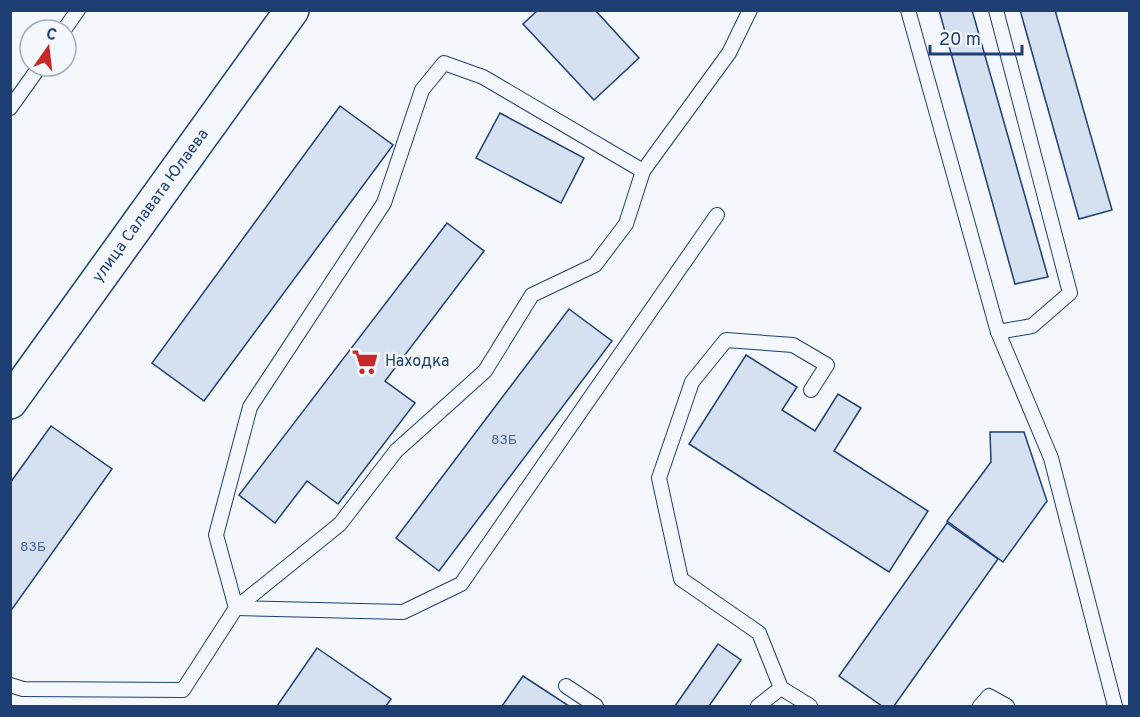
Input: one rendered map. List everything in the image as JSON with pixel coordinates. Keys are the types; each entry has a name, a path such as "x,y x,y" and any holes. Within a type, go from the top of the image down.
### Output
{"street":[{"name":"улица Салавата Юлаева","path":"10,402 292,10"}],"lane":[{"path":"10,685 23,689 183,690 236,608 340,524 396,451 485,371 532,295 595,265 626,224 643,171 729,53 750,10"},
{"path":"908,10 998,332 1051,458 1115,706"},
{"path":"996,10 1070,293 1032,326 998,332"},
{"path":"236,608 216,535 250,407 384,203 422,90 444,63 483,77 643,171"},
{"path":"10,108 31,78"},
{"path":"236,608 403,612 461,584 717,215"},
{"path":"810,706 781,688 759,633 681,579 659,478 692,382 726,339 793,345 827,365 812,390"},
{"path":"566,686 596,706"},
{"path":"758,706 781,688"},
{"path":"980,706 989,696 1007,706"}],"building":[{"path":"538,10 595,10 639,58 594,100 523,24"},
{"path":"939,10 972,10 1048,277 1015,284"},
{"path":"1020,10 1055,10 1112,210 1079,219"},
{"path":"340,106 393,145 204,401 152,363"},
{"path":"500,113 584,158 561,203 476,158"},
{"path":"447,223 484,251 385,381 415,403 338,504 307,481 275,523 239,495"},
{"path":"569,309 612,341 439,571 396,538"},
{"path":"746,355 797,387 782,410 815,431 838,394 861,408 834,451 928,511 889,572 689,444"},
{"path":"51,426 112,469 10,612 10,483"},
{"path":"990,432 1024,432 1047,501 1003,562 947,521 991,462"},
{"path":"947,523 998,559 894,706 882,706 839,676"},
{"path":"718,644 741,660 709,706 675,706"},
{"path":"317,648 391,699 386,706 277,706"},
{"path":"523,676 569,706 502,706"}],"place":[{"name":"Находка","path":"365,362"}]}
